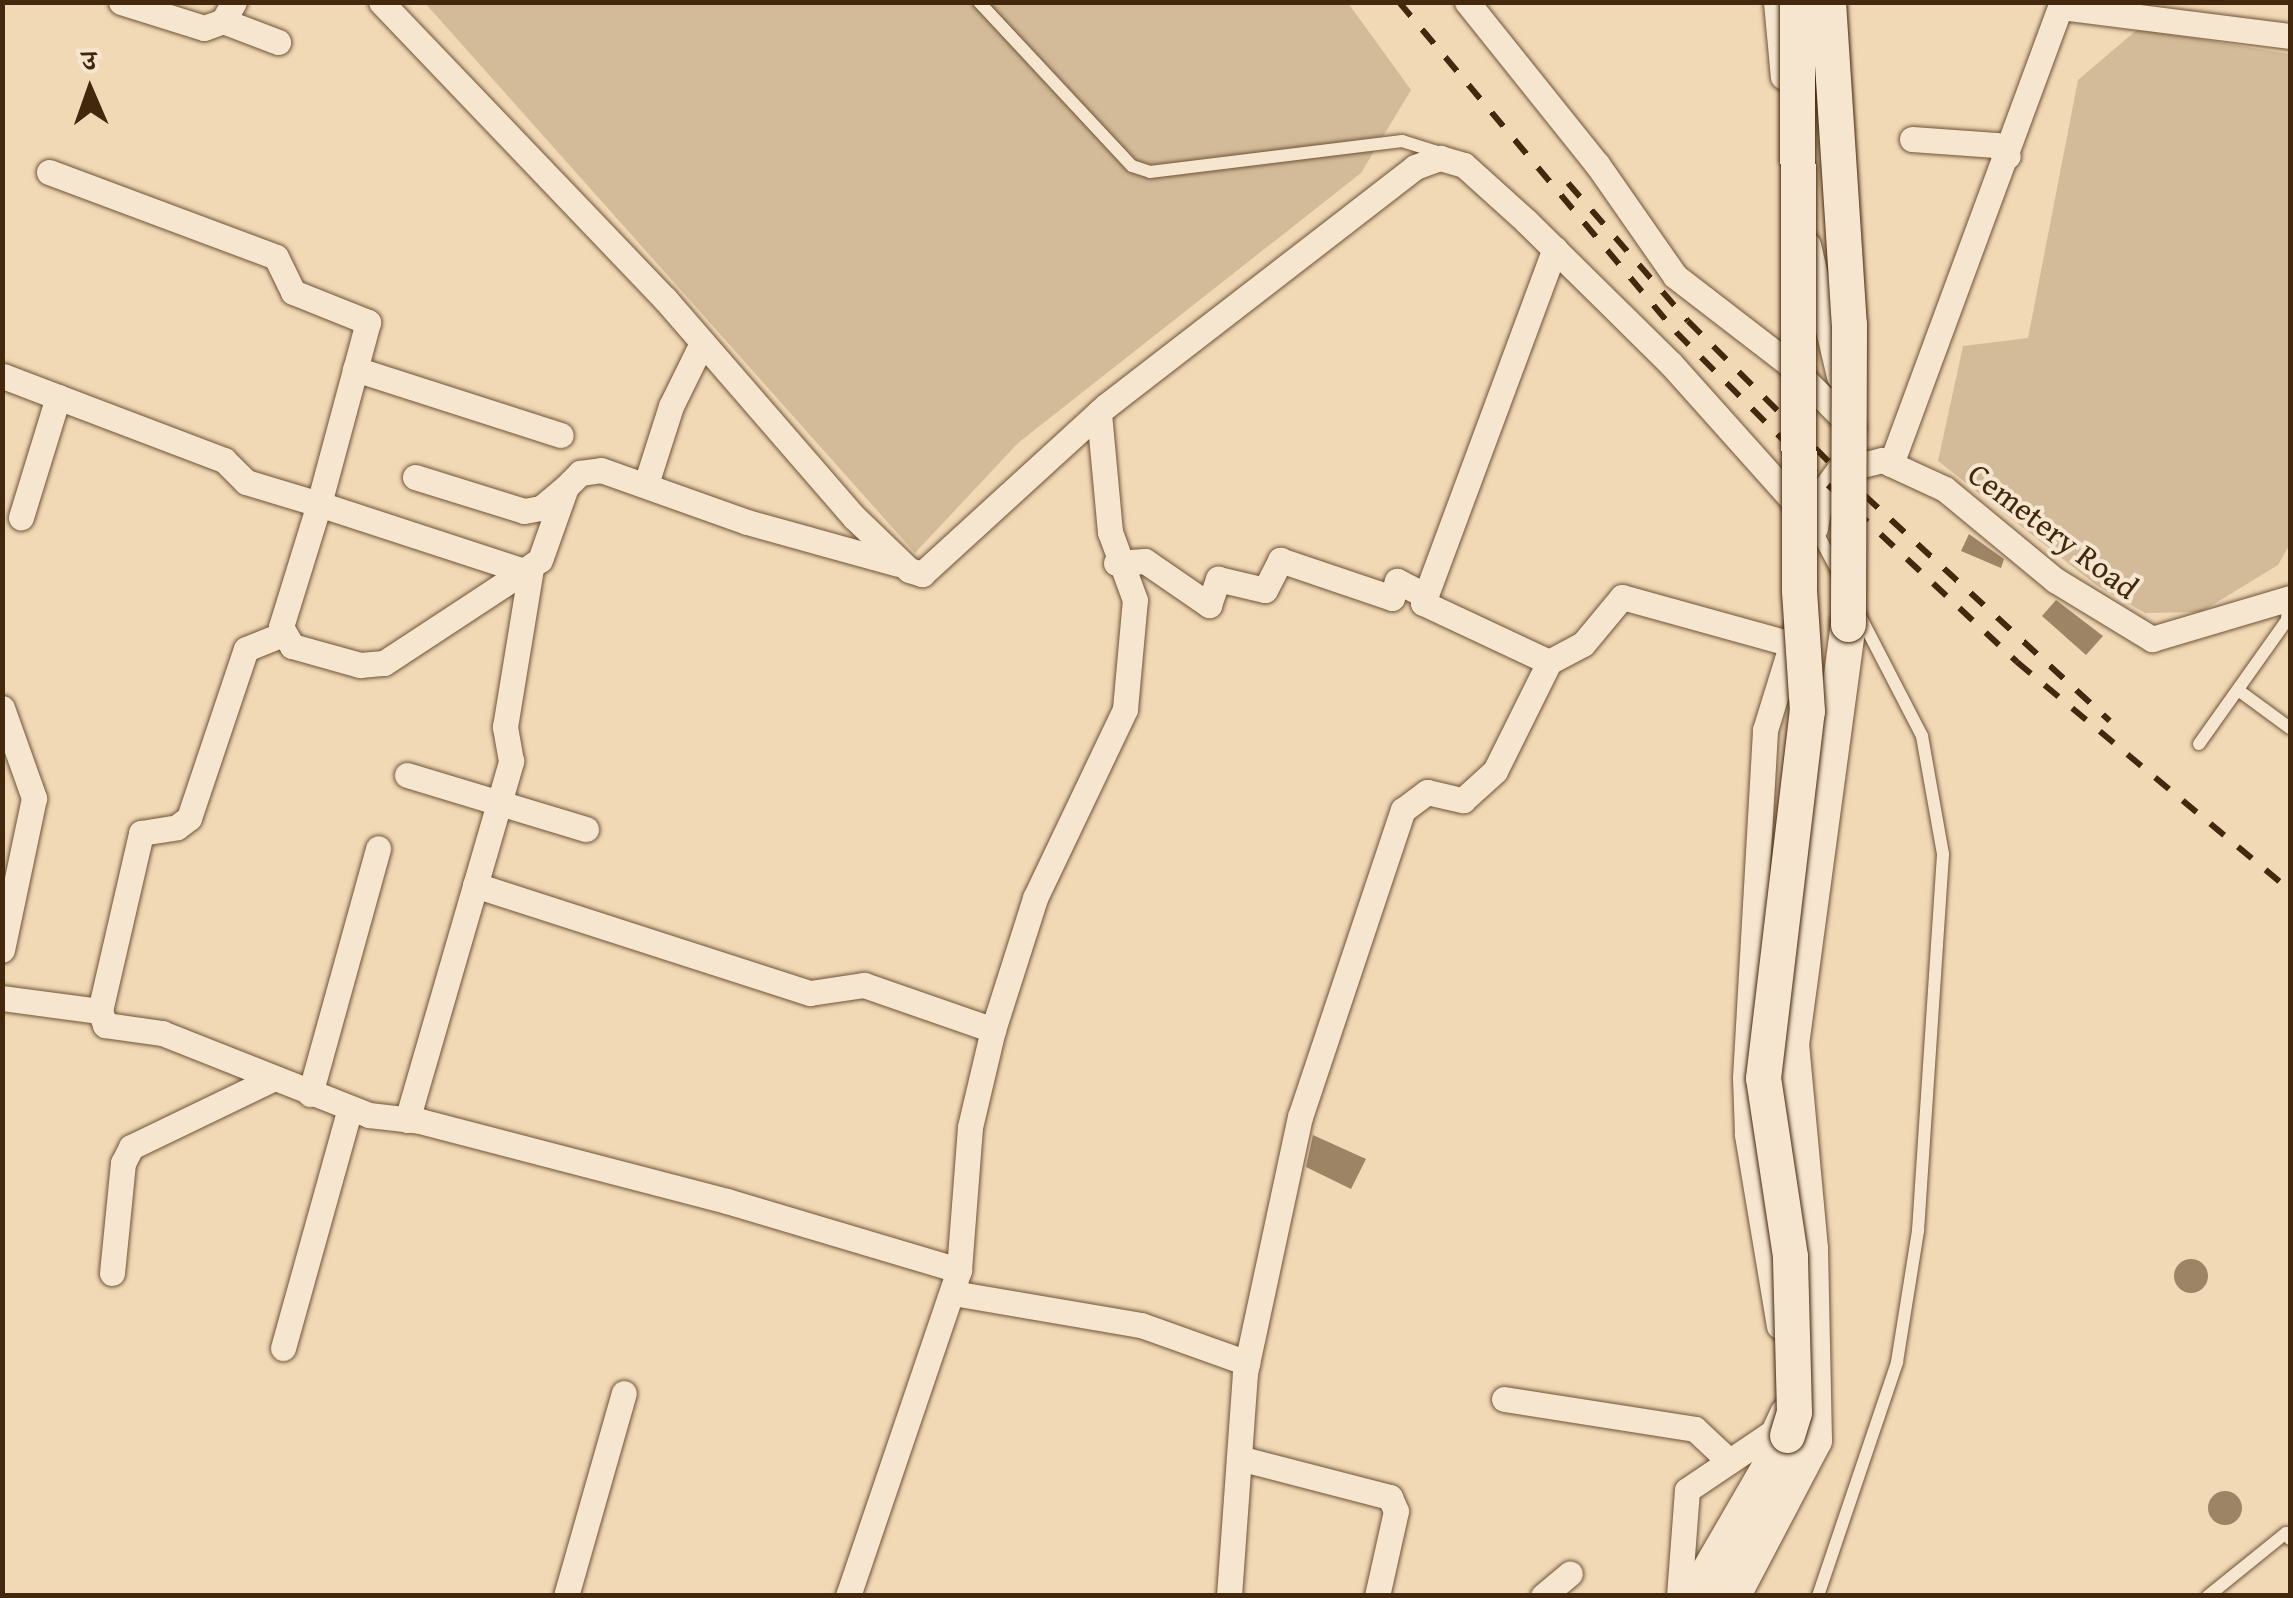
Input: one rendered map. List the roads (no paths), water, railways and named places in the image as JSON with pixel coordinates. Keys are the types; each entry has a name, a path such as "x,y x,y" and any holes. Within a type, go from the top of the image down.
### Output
{"street":[{"path":"121,2 194,27 228,12 278,42"},
{"path":"381,2 702,343 898,564"},
{"path":"1467,2 1597,164 1675,276 1788,363 1852,427"},
{"path":"1680,1596 1684,1497 1728,1460 1773,1432 1782,1419 1786,1393 1744,1101 1765,730 1806,592 1800,533 1838,471 1861,466 1797,198 1776,2"},
{"path":"1796,2 1798,588 1807,711 1763,1078 1790,1256 1794,1412 1801,1438"},
{"path":"1705,1596 1706,1575 1748,1528 1801,1438 1810,1248 1791,1044 1848,654 1849,324 1828,2"},
{"path":"1891,464 2060,7 2290,36"},
{"path":"1912,138 1996,145 2008,156"},
{"path":"415,477 524,511 542,508 580,473 601,470 747,522 922,574 1099,413 1414,167 1453,160 1554,249 1670,364 1810,522"},
{"path":"49,172 276,257 293,292 368,322 281,636"},
{"path":"1549,662 1422,603 1554,249"},
{"path":"646,484 671,406 702,343"},
{"path":"355,368 561,435"},
{"path":"2,376 224,460 246,482 527,570"},
{"path":"21,517 58,397"},
{"path":"848,1596 956,1281 970,1127 993,1030 1035,898 1125,708 1134,600 1116,562 1099,413"},
{"name":"Cemetery Road","path":"1861,466 1891,464 1945,488 2055,580 2152,639 2289,600"},
{"path":"281,636 292,646 371,667 540,560 566,487"},
{"path":"1116,562 1145,560 1208,605 1218,579 1265,590 1280,560 1392,598 1397,581 1425,595"},
{"path":"407,1120 511,762 505,726 527,570"},
{"path":"1229,1596 1247,1363 1300,1117 1404,810 1428,792 1463,800 1495,772 1549,662 1584,644 1622,597 1791,644"},
{"path":"281,636 246,649 188,818 177,827 141,833 100,1011 105,1025 162,1033 270,1080 350,1108 726,1201 956,1281 1142,1325 1247,1363"},
{"path":"2,708 34,798 2,950"},
{"path":"407,775 586,828"},
{"path":"310,1094 378,848"},
{"path":"474,885 810,993 864,985 993,1030"},
{"path":"2,998 100,1011"},
{"path":"112,1274 123,1163 132,1147 270,1080"},
{"path":"283,1348 350,1108"},
{"path":"566,1596 624,1393"},
{"path":"1504,1399 1695,1429 1728,1460"},
{"path":"1239,1458 1390,1497 1396,1511 1377,1596"},
{"path":"1732,1596 1748,1528"},
{"path":"1542,1596 1570,1573"}],"lane":[{"path":"979,2 1119,153 1150,172 1402,141 1442,150 1453,160"},
{"path":"1810,522 1922,736 1943,854 1918,1231 1897,1362 1818,1596"},
{"path":"2200,744 2287,620 2289,600"},
{"path":"2238,690 2290,728"},
{"path":"2208,1596 2286,1533 2290,1538"}],"railway":[{"path":"1399,2 1676,332 1828,485 2017,662 2290,890"},
{"path":"1568,183 1688,321 1838,471 2110,721"}]}
